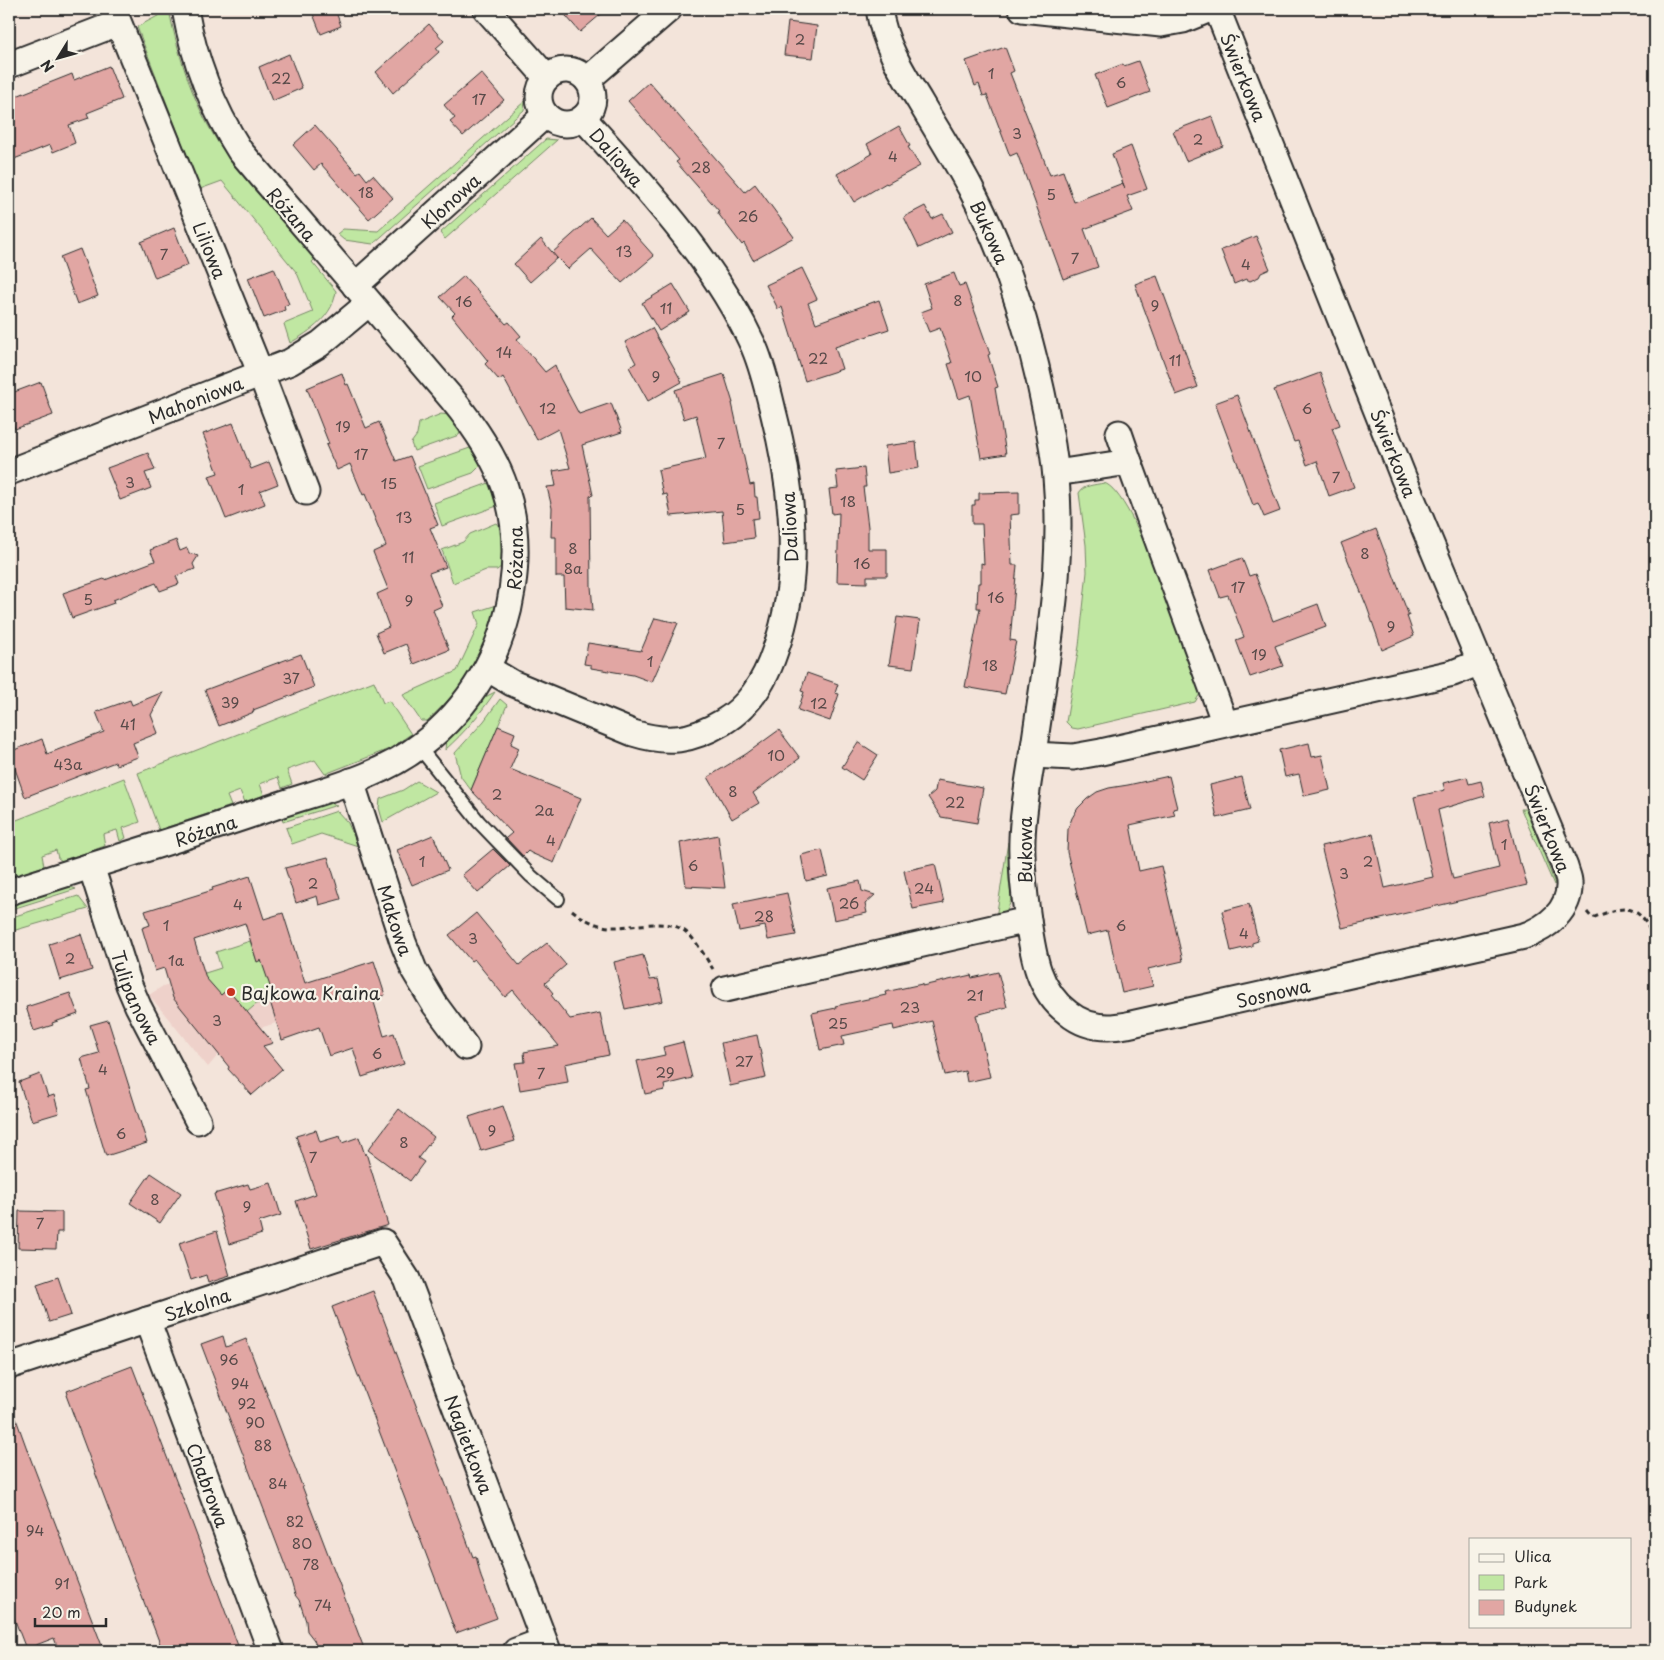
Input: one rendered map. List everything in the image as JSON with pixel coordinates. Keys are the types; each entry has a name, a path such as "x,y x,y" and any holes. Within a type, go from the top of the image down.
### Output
{"street":[{"name":"Różana","path":"9,892 351,781 393,763 419,747 448,721 469,695 487,668 496,650 507,616 514,577 516,542 512,510 504,482 486,443 469,420 256,172 230,136 214,105 194,55 185,9"},
{"path":"486,9 547,78"},
{"path":"586,80 669,9"},
{"name":"Bukowa","path":"879,9 884,33 899,66 969,186 989,226 1007,271 1037,372 1052,444 1056,473 1058,534 1055,601 1023,815 1022,863 1028,920"},
{"path":"1022,9 1162,24 1183,20 1210,9"},
{"name":"Świerkowa","path":"1218,9 1401,470 1565,867 1569,883 1567,897"},
{"path":"9,65 116,16"},
{"name":"Liliowa","path":"116,16 261,374 306,492"},
{"path":"565,71 576,72 586,80 593,94 589,111 583,118 574,123 562,124 553,121 545,115 540,106 539,95 547,78 555,73 565,71"},
{"name":"Klonowa","path":"362,294 545,115"},
{"name":"Daliowa","path":"487,668 517,685 633,733 669,741 689,738 709,731 729,719 744,706 759,688 769,668 786,618 792,564 791,512 777,424 755,349 733,306 706,262 583,118"},
{"name":"Mahoniowa","path":"9,472 290,362 309,352 362,294"},
{"path":"1119,433 1224,724"},
{"path":"1056,473 1129,462"},
{"path":"1032,755 1073,757 1453,673 1480,662"},
{"name":"Makowa","path":"351,781 403,942 414,970 435,1005 466,1047"},
{"name":"Tulipanowa","path":"91,866 129,985 146,1023 198,1121"},
{"name":"Sosnowa","path":"1028,920 1034,957 1039,975 1047,992 1060,1008 1076,1020 1092,1026 1108,1027 1524,936 1540,930 1552,922 1561,911 1567,897"},
{"path":"725,988 1028,920"},
{"name":"Szkolna","path":"9,1366 383,1242"},
{"name":"Nagietkowa","path":"383,1242 407,1279 545,1646"},
{"name":"Chabrowa","path":"147,1320 271,1651"},
{"path":"516,1651 545,1646"}],"lane":[{"path":"419,747 479,822 531,876 558,899"}],"path":[{"path":"558,899 582,918 598,925 609,927 672,925 685,931 694,940 725,988"},
{"path":"1592,918 1617,908 1631,909 1642,917 1655,941"}],"shaded area":[{"name":"Bajkowa Kraina","path":"283,913 314,1011 247,1032 219,1054 208,1067 149,995 163,986 221,968 216,952 269,935 265,919"}],"green space":[{"path":"169,10 189,84 214,135 245,179 316,258 312,262 336,291 330,308 320,322 290,343 284,324 313,312 297,273 222,181 200,189 137,27"},
{"path":"525,101 524,110 373,244 344,240 337,234 343,229 378,231"},
{"path":"546,139 557,140 445,239 440,233"},
{"path":"441,414 450,415 461,430 459,435 414,451 411,443 417,435 419,423"},
{"path":"470,448 481,465 473,473 427,489 418,466"},
{"path":"489,483 497,506 442,526 434,503"},
{"path":"1104,483 1116,493 1130,514 1145,544 1173,613 1201,692 1195,702 1078,729 1072,728 1066,722 1079,646 1087,572 1086,545 1079,493 1086,487"},
{"path":"496,523 501,529 502,566 497,570 486,570 453,583 442,550 463,542 470,534"},
{"path":"497,605 489,636 471,671 455,692 427,721 421,721 403,695 457,671 479,624 475,612"},
{"path":"374,681 383,703 389,701 411,734 389,749 325,774 315,760 287,770 292,784 282,788 278,777 260,784 264,795 245,802 240,791 227,796 231,806 159,830 138,773"},
{"path":"495,692 472,722 445,750 446,740 485,697"},
{"path":"500,699 507,705 471,790 461,777 455,753 484,721"},
{"path":"124,778 140,822 123,828 126,838 120,841 117,830 103,834 105,846 62,861 58,858 56,850 42,855 44,866 9,878 9,823"},
{"path":"417,781 436,792 383,822 379,808 380,799 403,790"},
{"path":"324,802 337,805 283,822 281,816"},
{"path":"1521,809 1527,809 1554,885"},
{"path":"337,811 348,823 358,846 321,834 292,844 286,828"},
{"path":"1008,842 1011,897 1009,906 996,918"},
{"path":"68,886 76,889 9,910 9,905"},
{"path":"78,896 88,909 9,932 9,918"},
{"path":"250,941 257,961 261,960 289,992 260,1001 247,1012 228,989 221,995 186,979 221,968 216,952"}],"building":[{"path":"311,9 335,9 341,26 321,34"},
{"path":"560,9 607,9 580,32"},
{"path":"788,22 817,26 813,58 784,55"},
{"path":"429,24 444,41 436,48 439,52 393,93 376,72"},
{"path":"1005,47 1014,71 1010,73 1050,175 1063,171 1074,202 1123,183 1112,154 1131,146 1147,189 1127,196 1133,211 1084,229 1098,267 1063,279 1017,153 1010,156 987,95 983,96 979,84 975,86 966,61"},
{"path":"289,54 302,88 272,101 259,67"},
{"path":"1138,61 1150,92 1108,108 1095,75 1123,64 1124,66"},
{"path":"109,66 122,99 87,113 89,118 69,125 75,143 53,152 50,145 9,161 9,99 72,74 74,80"},
{"path":"481,73 504,100 463,136 450,122 455,118 444,105"},
{"path":"649,82 745,192 755,184 794,237 753,260 744,243 742,245 717,212 719,211 676,162 679,160 628,101"},
{"path":"1212,116 1223,146 1186,161 1173,131"},
{"path":"315,125 357,173 360,171 367,180 373,175 393,198 369,219 321,164 314,170 293,145"},
{"path":"899,126 910,146 908,147 920,166 854,202 837,174 872,154 867,144"},
{"path":"925,206 932,219 943,214 952,232 919,248 904,217"},
{"path":"591,218 606,234 622,220 654,256 622,283 591,249 568,269 552,253"},
{"path":"174,228 188,265 155,278 141,242"},
{"path":"1256,236 1270,269 1250,281 1246,279 1234,284 1221,250"},
{"path":"541,239 557,258 530,282 514,264"},
{"path":"80,249 98,296 77,304 60,257"},
{"path":"274,268 289,304 284,306 285,310 264,318 248,278"},
{"path":"802,268 817,299 808,303 816,323 879,300 889,329 835,347 842,369 805,381 782,307 778,309 766,285"},
{"path":"954,273 959,286 965,284 990,354 988,355 998,387 995,388 1006,454 981,458 970,395 959,399 948,364 952,363 940,328 929,332 921,312 932,308 924,284"},
{"path":"464,276 506,324 509,322 521,336 517,339 545,372 555,365 579,414 611,403 622,432 582,445 593,495 590,496 593,610 565,607 564,577 556,577 556,537 551,537 552,508 547,487 556,486 553,471 570,468 558,429 537,440 503,377 499,380 485,364 488,361 452,316 455,313 440,297"},
{"path":"1157,276 1198,387 1176,395 1135,284"},
{"path":"673,284 690,312 659,331 642,303"},
{"path":"652,328 682,382 648,401 629,367 636,363 625,342"},
{"path":"342,373 366,428 379,422 396,461 410,456 438,525 430,528 446,567 429,573 442,606 433,610 449,650 414,664 406,644 384,653 376,633 389,627 377,594 388,589 373,552 386,546 365,494 363,495 350,464 337,470 326,445 329,444 307,388"},
{"path":"1320,373 1340,425 1332,428 1354,487 1329,496 1317,461 1307,465 1298,441 1294,442 1274,390"},
{"path":"724,374 733,403 750,485 754,484 759,518 752,519 754,538 725,542 722,511 671,516 667,494 663,495 658,470 706,459 696,415 684,419 675,390"},
{"path":"41,382 53,415 15,429 9,413 9,394"},
{"path":"1237,395 1280,511 1264,517 1258,503 1253,505 1215,403"},
{"path":"233,423 251,469 269,462 278,484 260,491 265,504 226,519 209,476 218,473 203,434"},
{"path":"916,442 919,468 888,473 885,446"},
{"path":"148,453 155,470 145,473 151,488 120,500 107,468"},
{"path":"864,468 866,487 863,487 868,527 868,549 887,549 887,576 867,576 867,583 837,582 839,513 832,514 829,489 838,488 836,471"},
{"path":"1019,492 1019,514 1010,515 1012,565 1017,565 1010,640 1016,641 1005,694 965,687 980,608 977,608 978,583 981,583 981,563 984,564 982,524 972,524 972,505 975,505 975,500 979,500 979,493"},
{"path":"1376,529 1409,616 1407,616 1414,636 1382,650 1341,543"},
{"path":"176,540 180,551 187,548 189,553 198,556 193,564 195,569 176,576 179,584 160,591 156,583 113,600 114,603 72,618 63,593 105,580 155,561 150,550"},
{"path":"1242,558 1249,576 1255,574 1273,621 1318,604 1326,627 1275,646 1283,666 1250,677 1236,640 1244,637 1228,595 1220,597 1210,570"},
{"path":"897,617 920,620 913,668 889,665"},
{"path":"655,618 678,623 652,682 633,675 591,668 591,665 584,664 588,643 641,651"},
{"path":"301,654 314,687 253,710 254,712 219,726 205,690"},
{"path":"807,673 838,684 835,693 839,694 830,721 798,710 804,692 801,691"},
{"path":"163,692 151,715 158,733 133,743 138,757 116,765 115,762 25,797 9,752 42,739 47,754 104,732 96,712 130,700 132,705"},
{"path":"498,726 515,733 511,744 519,748 510,769 581,798 554,863 528,851 523,856 506,838 512,833 471,790"},
{"path":"779,730 800,758 753,793 759,803 732,819 708,777 746,754"},
{"path":"858,742 878,755 862,780 842,767"},
{"path":"1309,743 1312,757 1322,755 1330,790 1304,796 1299,774 1285,777 1279,750"},
{"path":"1169,776 1177,808 1173,809 1175,815 1130,825 1139,871 1161,866 1183,961 1148,969 1153,986 1122,993 1108,930 1087,935 1067,852 1068,829 1078,808 1097,792"},
{"path":"1242,777 1250,810 1217,818 1210,785"},
{"path":"1467,777 1469,784 1481,781 1485,796 1438,810 1453,879 1499,868 1489,823 1508,818 1519,863 1521,863 1527,885 1342,928 1321,846 1373,834 1385,888 1433,877 1414,797 1445,790 1443,783"},
{"path":"937,780 983,788 977,823 941,817 928,797 935,791"},
{"path":"433,835 448,870 412,885 397,850"},
{"path":"718,835 725,888 686,886 680,843"},
{"path":"493,849 510,866 478,893 462,875"},
{"path":"822,850 828,876 806,881 801,855"},
{"path":"328,857 341,899 319,905 317,896 296,903 285,868"},
{"path":"935,864 944,903 913,909 904,871"},
{"path":"250,876 264,919 283,913 305,983 374,961 385,995 373,999 384,1036 394,1033 404,1064 362,1077 353,1048 329,1056 319,1027 282,1040 268,995 272,992 261,960 257,962 245,923 194,940 206,978 221,995 228,989 273,1043 263,1046 282,1069 252,1095 228,1069 229,1067 173,998 164,968 155,971 142,928 150,925 145,911 213,890 212,888"},
{"path":"860,881 862,891 875,895 865,904 867,913 834,920 827,888"},
{"path":"787,893 796,935 768,940 765,926 739,931 733,904"},
{"path":"1249,904 1258,941 1252,943 1252,946 1231,951 1222,911"},
{"path":"476,913 519,965 547,943 566,965 545,983 553,993 551,995 570,1019 600,1013 609,1055 565,1064 568,1082 520,1090 515,1063 525,1062 524,1052 559,1046 513,990 505,997 474,959 471,961 449,935"},
{"path":"81,934 92,970 60,980 49,944"},
{"path":"643,955 650,980 658,979 663,1001 625,1009 614,962"},
{"path":"998,972 1007,1007 976,1015 990,1077 967,1082 965,1071 945,1075 932,1021 894,1030 893,1025 842,1036 844,1045 820,1050 812,1013 886,995 885,992 971,975 972,978"},
{"path":"70,993 78,1014 34,1031 26,1007"},
{"path":"108,1020 147,1143 106,1156 86,1090 90,1089 81,1058 99,1053 90,1025"},
{"path":"757,1035 766,1078 730,1086 721,1043"},
{"path":"683,1042 692,1078 664,1085 665,1090 645,1094 637,1061 665,1055 663,1047"},
{"path":"40,1074 48,1097 54,1095 59,1113 32,1121 19,1082"},
{"path":"503,1106 515,1141 481,1151 469,1117"},
{"path":"399,1109 434,1137 418,1158 424,1162 410,1181 368,1150"},
{"path":"316,1130 320,1142 340,1136 342,1143 359,1137 365,1155 366,1153 388,1225 311,1249 296,1201 316,1194 296,1136"},
{"path":"151,1173 181,1193 160,1223 130,1203"},
{"path":"271,1183 281,1215 259,1222 262,1234 229,1244 214,1194 248,1184 250,1189"},
{"path":"19,1211 62,1212 62,1232 57,1232 56,1249 18,1248"},
{"path":"217,1231 230,1276 208,1283 206,1275 191,1280 179,1243"},
{"path":"58,1277 71,1315 49,1322 37,1284"},
{"path":"373,1291 473,1557 476,1556 481,1577 497,1618 456,1633 332,1307"},
{"path":"223,1336 226,1347 246,1339 365,1651 318,1651 314,1640 307,1631 306,1621 299,1600 295,1595 201,1344"},
{"path":"132,1366 240,1651 166,1651 164,1648 162,1649 126,1555 66,1395 68,1394 67,1391"},
{"path":"11,1405 104,1651 59,1651 54,1638 26,1649 9,1605 9,1406"}],"place":[{"name":"Bajkowa Kraina","path":"231,992"}]}
